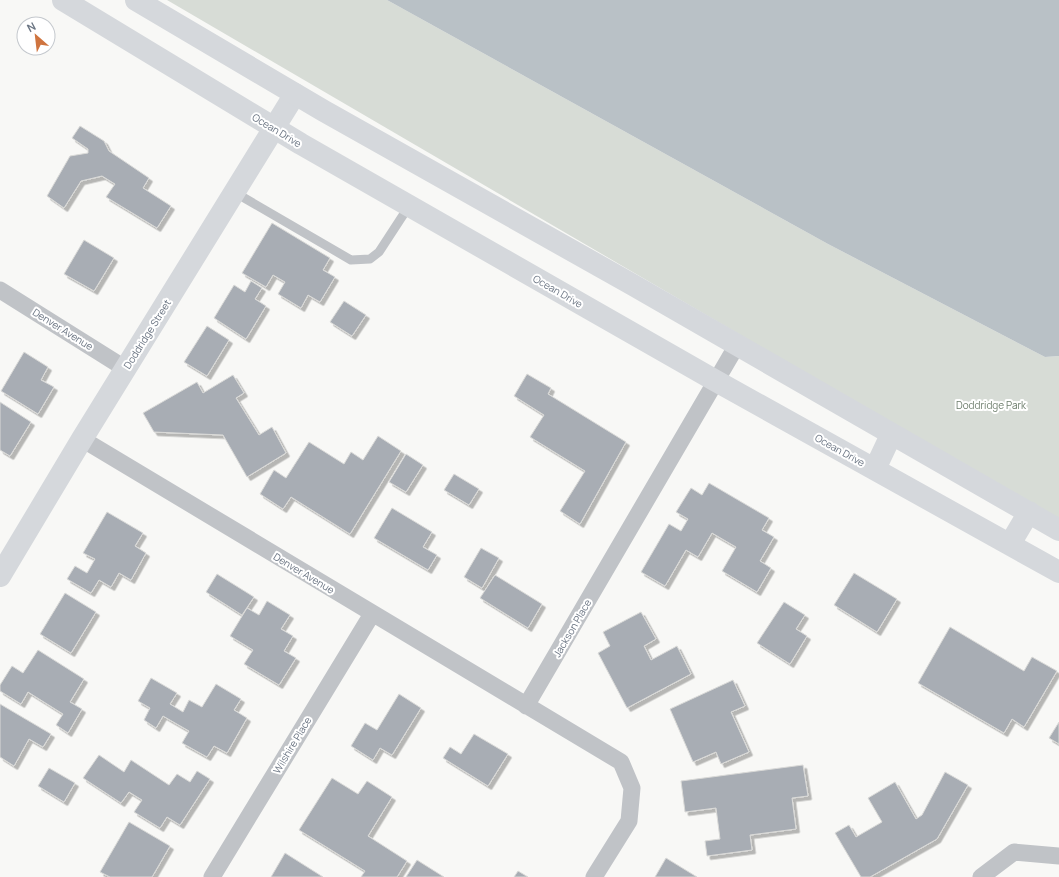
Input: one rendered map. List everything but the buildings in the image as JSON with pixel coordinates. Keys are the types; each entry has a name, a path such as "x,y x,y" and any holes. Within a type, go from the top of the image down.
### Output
{"main road":[{"name":"Ocean Drive","path":"63,0 273,128 716,381 1059,572"},
{"path":"136,0 295,94 1059,530"},
{"name":"Doddridge Street","path":"0,576 82,439 295,94"},
{"path":"875,469 892,435"},
{"path":"1010,544 1029,512"}],"street":[{"name":"Denver Avenue","path":"0,290 126,368"},
{"name":"Jackson Place","path":"526,706 737,345"},
{"name":"Denver Avenue","path":"82,439 526,706"},
{"name":"Wilshire Place","path":"212,877 372,614"},
{"path":"526,706 621,762 632,788 629,820 594,877"},
{"path":"981,877 1014,852 1059,856"}],"lane":[{"path":"234,192 351,260 370,259 379,252 409,206"}],"green space":[{"name":"Doddridge Park","path":"167,0 387,0 828,244 1045,357 1059,356 1059,521"}],"shaded area":[{"path":"387,0 1059,0 1059,356 1045,357 828,244"}]}
